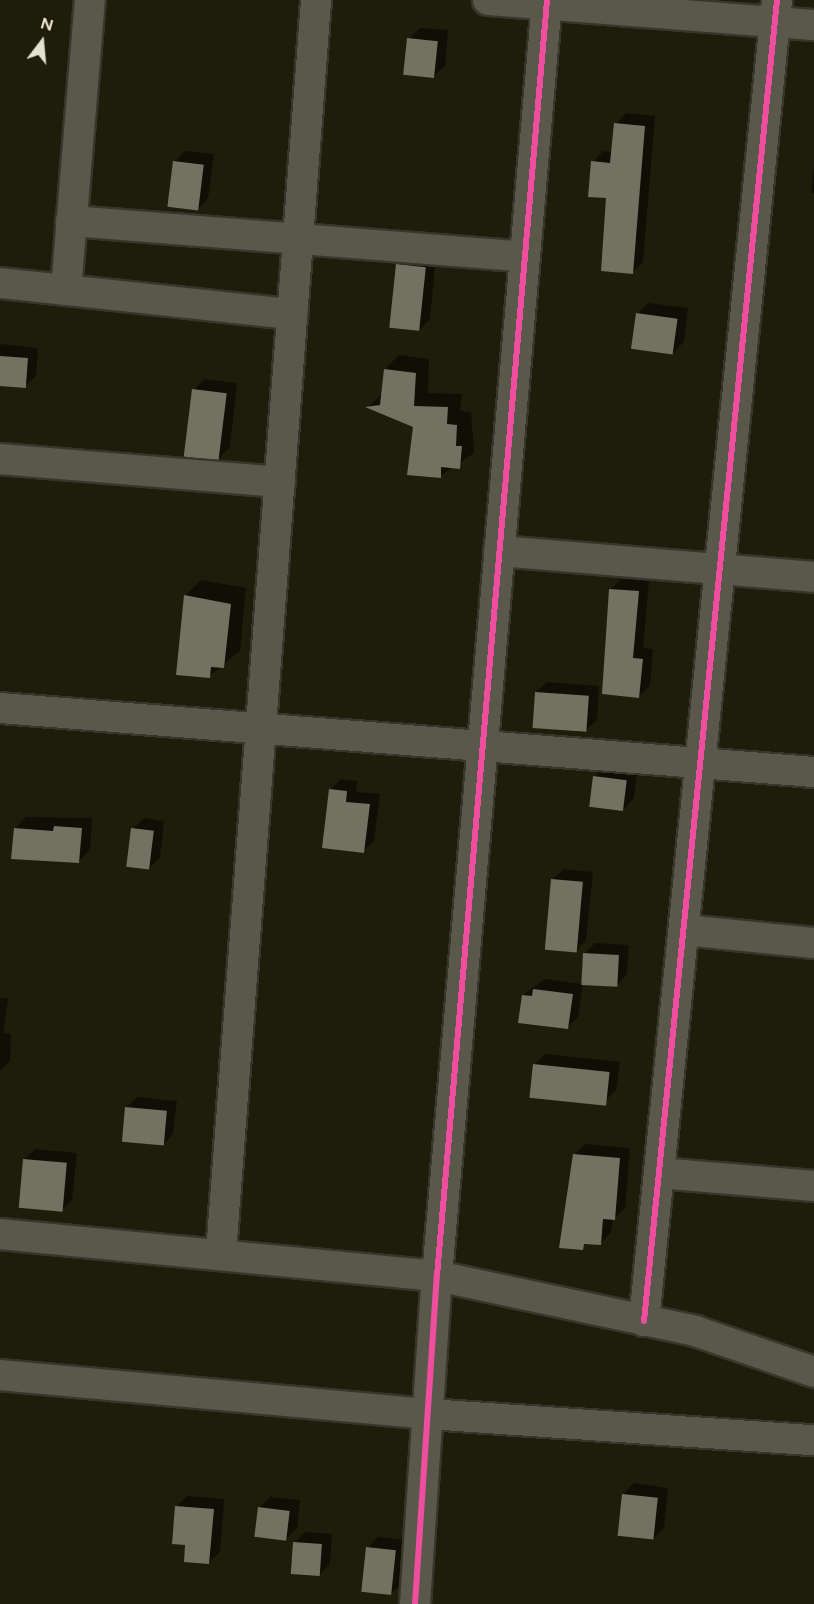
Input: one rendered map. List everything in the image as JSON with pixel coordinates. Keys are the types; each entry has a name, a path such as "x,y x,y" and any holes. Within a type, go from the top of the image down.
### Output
{"street":[{"path":"66,290 90,0"},
{"path":"221,1253 316,0"},
{"path":"488,0 776,11 814,25"},
{"path":"416,1604 437,1276 547,2"},
{"path":"644,1321 776,11"},
{"path":"71,221 525,257"},
{"path":"0,283 292,314"},
{"path":"0,459 280,482"},
{"path":"500,551 814,577"},
{"path":"0,708 814,772"},
{"path":"684,930 814,943"},
{"path":"659,1173 814,1186"},
{"path":"0,1234 221,1253 437,1276 695,1331 814,1372"},
{"path":"0,1375 428,1414 814,1440"}],"building":[{"path":"407,38 438,41 434,78 403,75"},
{"path":"614,123 645,126 633,274 601,271 606,198 588,197 591,161 610,163"},
{"path":"173,161 204,165 198,210 167,207"},
{"path":"396,264 426,267 419,331 389,328"},
{"path":"636,313 678,319 673,354 631,349"},
{"path":"0,356 28,358 26,388 0,386"},
{"path":"384,369 416,373 414,406 448,407 447,424 457,425 456,446 462,446 460,469 441,467 441,478 407,475 413,427 365,407 380,405"},
{"path":"192,389 227,393 218,461 184,456"},
{"path":"609,589 639,591 633,658 643,659 639,698 602,694"},
{"path":"184,595 231,604 224,668 211,667 210,678 176,675"},
{"path":"535,692 589,696 586,732 532,728"},
{"path":"593,776 627,780 623,811 589,807"},
{"path":"329,789 347,791 346,802 370,804 364,853 322,848"},
{"path":"54,826 82,828 79,863 11,859 14,828 53,831"},
{"path":"131,828 154,831 149,870 126,867"},
{"path":"551,879 583,882 577,953 545,950"},
{"path":"583,953 619,955 617,987 581,985"},
{"path":"533,989 573,994 568,1029 518,1023 522,995 532,996"},
{"path":"533,1064 610,1072 606,1106 529,1098"},
{"path":"125,1107 167,1111 164,1146 122,1142"},
{"path":"573,1154 620,1158 615,1220 603,1219 601,1245 584,1244 583,1250 559,1248"},
{"path":"23,1159 67,1163 63,1212 19,1208"},
{"path":"622,1494 658,1498 653,1540 618,1536"},
{"path":"175,1506 214,1509 209,1564 184,1562 185,1545 172,1544"},
{"path":"258,1507 290,1511 286,1541 254,1537"},
{"path":"293,1542 322,1544 320,1576 291,1574"},
{"path":"366,1547 396,1550 391,1595 361,1592"}],"cycle path":[{"path":"415,1604 437,1276 547,0"},
{"path":"644,1321 777,0"}]}
